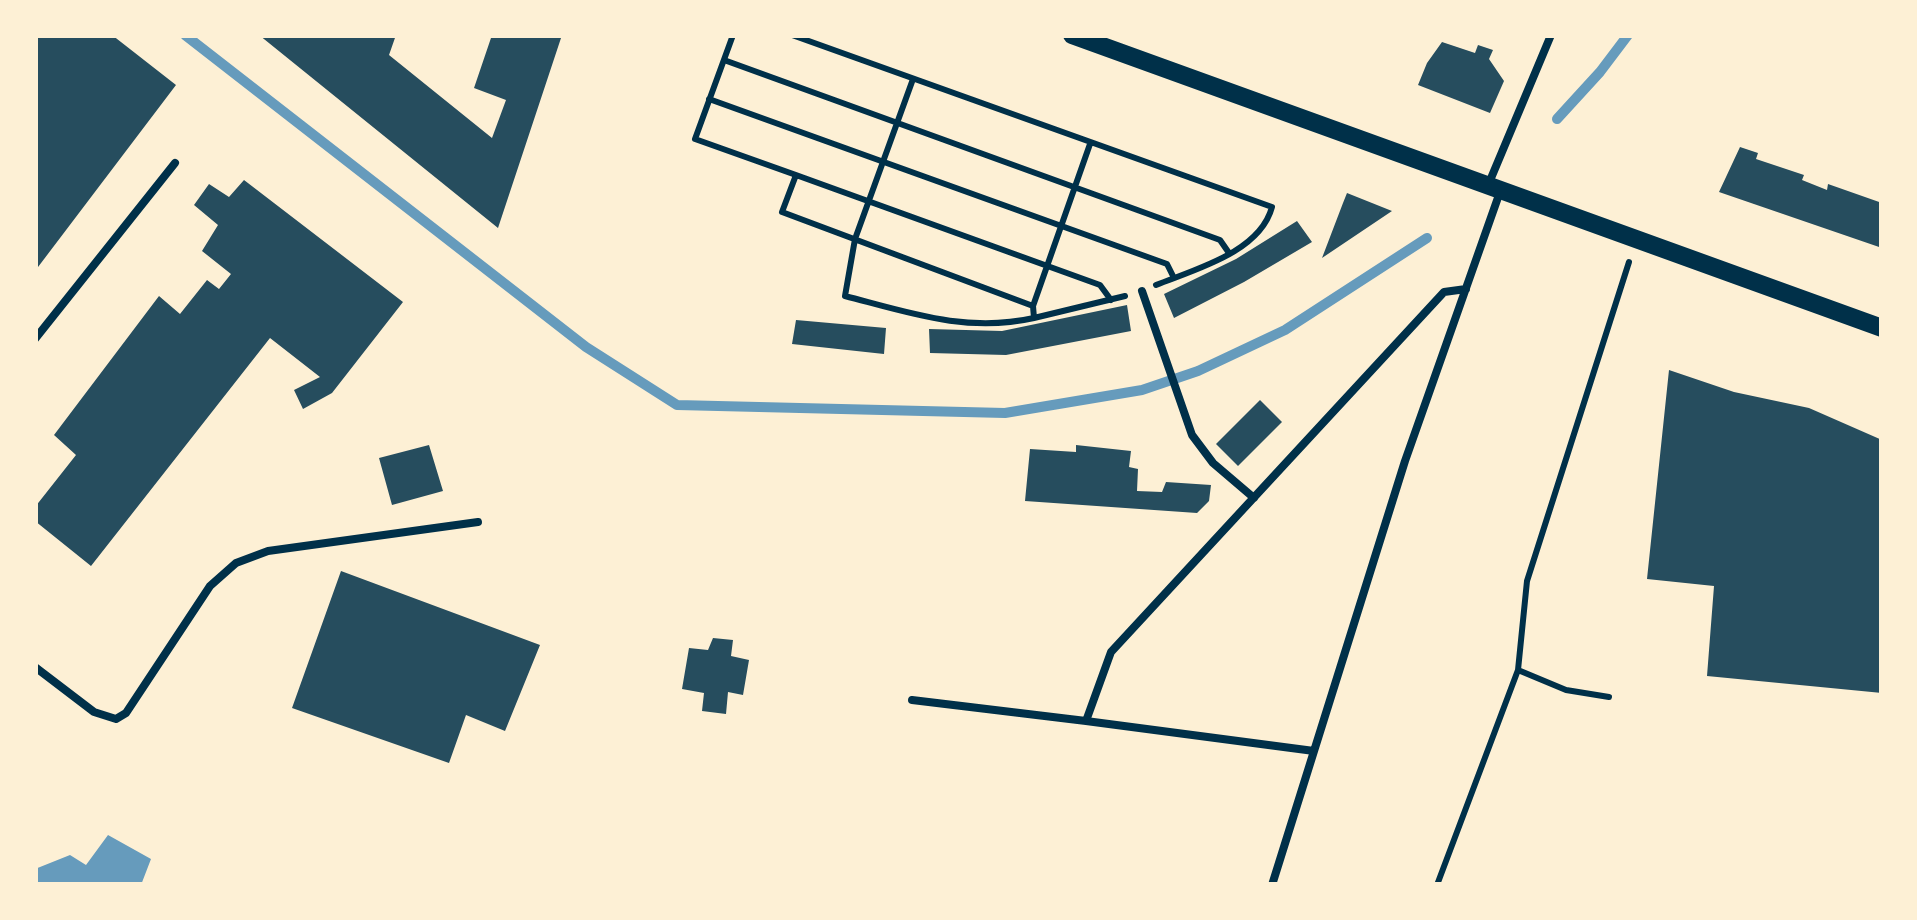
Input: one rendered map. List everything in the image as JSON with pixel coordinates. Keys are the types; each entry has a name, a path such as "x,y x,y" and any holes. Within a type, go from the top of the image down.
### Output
{"street":[{"path":"1072,35 1882,328"}],"lane":[{"path":"1272,885 1405,460 1466,288 1495,187 1551,35"},
{"path":"35,339 176,163"},
{"path":"1086,721 1112,652 1444,292 1466,288"},
{"path":"1142,291 1192,435 1212,463 1254,498"},
{"path":"35,667 94,712 116,718 126,713 210,586 236,563 268,551 478,522"},
{"path":"912,700 1314,750"}],"path":[{"path":"733,35 695,140 1048,265 1100,285 1111,300"},
{"path":"792,35 1272,207 1268,224 1252,241 1142,291 1004,324 979,325 912,314 844,296 855,240 913,79"},
{"path":"724,60 1220,240 1229,253"},
{"path":"709,99 1167,264 1174,278"},
{"path":"1034,318 1033,306 1090,144"},
{"path":"796,176 782,212 1033,306"},
{"path":"1437,885 1518,670 1527,581 1636,241"},
{"path":"1518,670 1566,690 1609,697"}],"water":[{"path":"108,835 151,859 141,885 35,885 35,869 70,855 86,865"}],"building":[{"path":"35,35 112,35 176,85 35,271"},
{"path":"259,35 396,35 389,55 492,138 506,100 474,88 492,35 562,35 498,228"},
{"path":"1442,42 1475,53 1478,45 1493,50 1489,59 1504,81 1490,113 1418,85"},
{"path":"1740,147 1758,153 1756,159 1804,175 1802,180 1827,190 1828,184 1882,203 1882,248 1719,192"},
{"path":"244,180 403,302 332,393 303,409 294,390 320,377 270,338 91,566 35,521 35,507 76,455 54,435 159,296 180,314 207,280 219,289 231,274 202,251 218,225 194,205 209,184 229,197"},
{"path":"1347,193 1392,211 1322,258 1343,203"},
{"path":"1297,221 1312,242 1174,318 1164,294 1236,259"},
{"path":"1127,305 1131,331 1006,355 930,353 929,329 1002,331"},
{"path":"796,320 886,328 884,354 792,344"},
{"path":"1669,370 1734,392 1809,408 1882,440 1882,693 1707,676 1714,586 1647,579"},
{"path":"1260,400 1282,422 1238,466 1216,444"},
{"path":"429,445 443,491 392,505 379,458"},
{"path":"1076,445 1131,451 1129,467 1138,469 1137,491 1162,492 1166,482 1211,485 1209,501 1197,513 1025,501 1030,449 1076,452"},
{"path":"341,571 540,645 505,731 466,715 449,763 292,708"},
{"path":"713,638 733,640 731,656 749,660 743,695 728,692 726,714 702,711 704,693 682,689 689,648 708,650"}],"waterway":[{"path":"185,35 586,347 677,405 1005,413 1142,390 1198,371 1285,330 1427,238"},
{"path":"1557,119 1628,35"}]}
